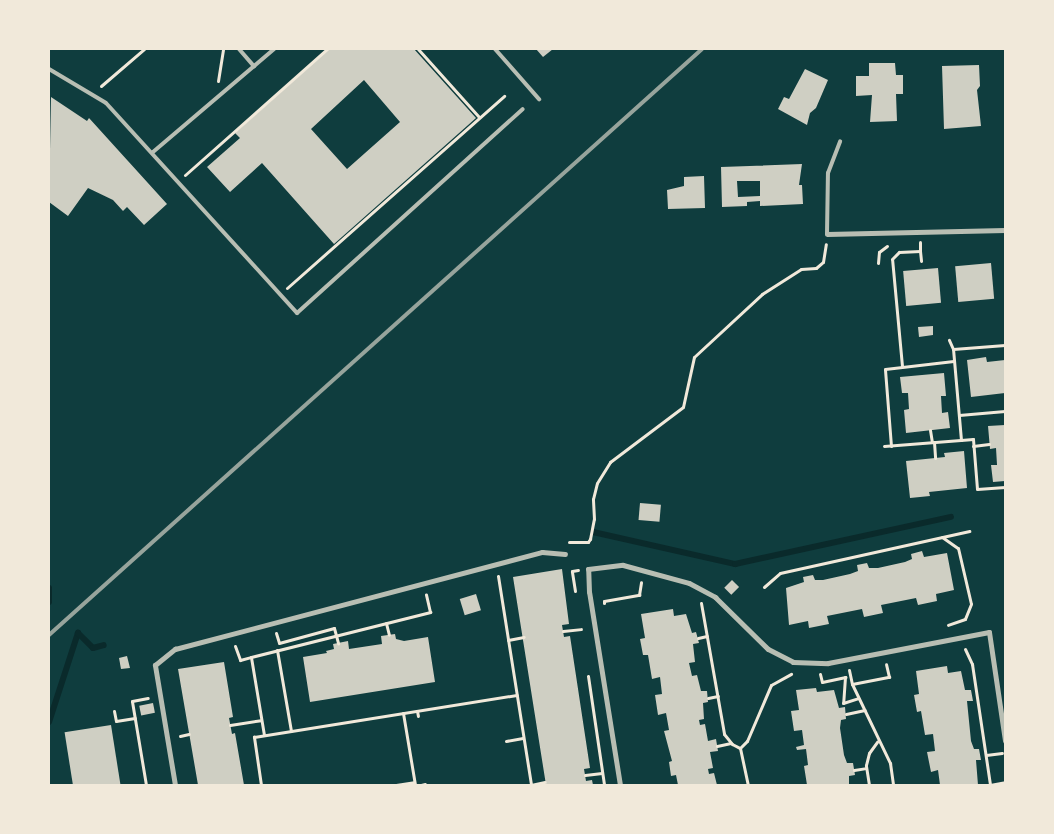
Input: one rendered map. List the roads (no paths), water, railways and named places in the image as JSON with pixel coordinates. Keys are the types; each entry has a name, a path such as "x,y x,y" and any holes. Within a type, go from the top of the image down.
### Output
{"street":[{"path":"827,234 1005,230"},
{"path":"175,785 155,665 174,649 542,552 565,551"},
{"path":"620,785 589,592 588,569 623,565 689,583 715,597 768,649 793,662 828,663 989,632 1005,741"}],"lane":[{"path":"239,49 254,66"},
{"path":"152,152 274,49"},
{"path":"495,49 539,99"},
{"path":"49,69 106,104 152,152 297,313 523,109"},
{"path":"827,234 828,173 840,140"}],"waterway":[{"path":"593,532 735,564 951,517"},
{"path":"49,588 49,602"},
{"path":"49,722 78,633 93,648 104,645"}],"railway":[{"path":"49,635 702,49"}]}
